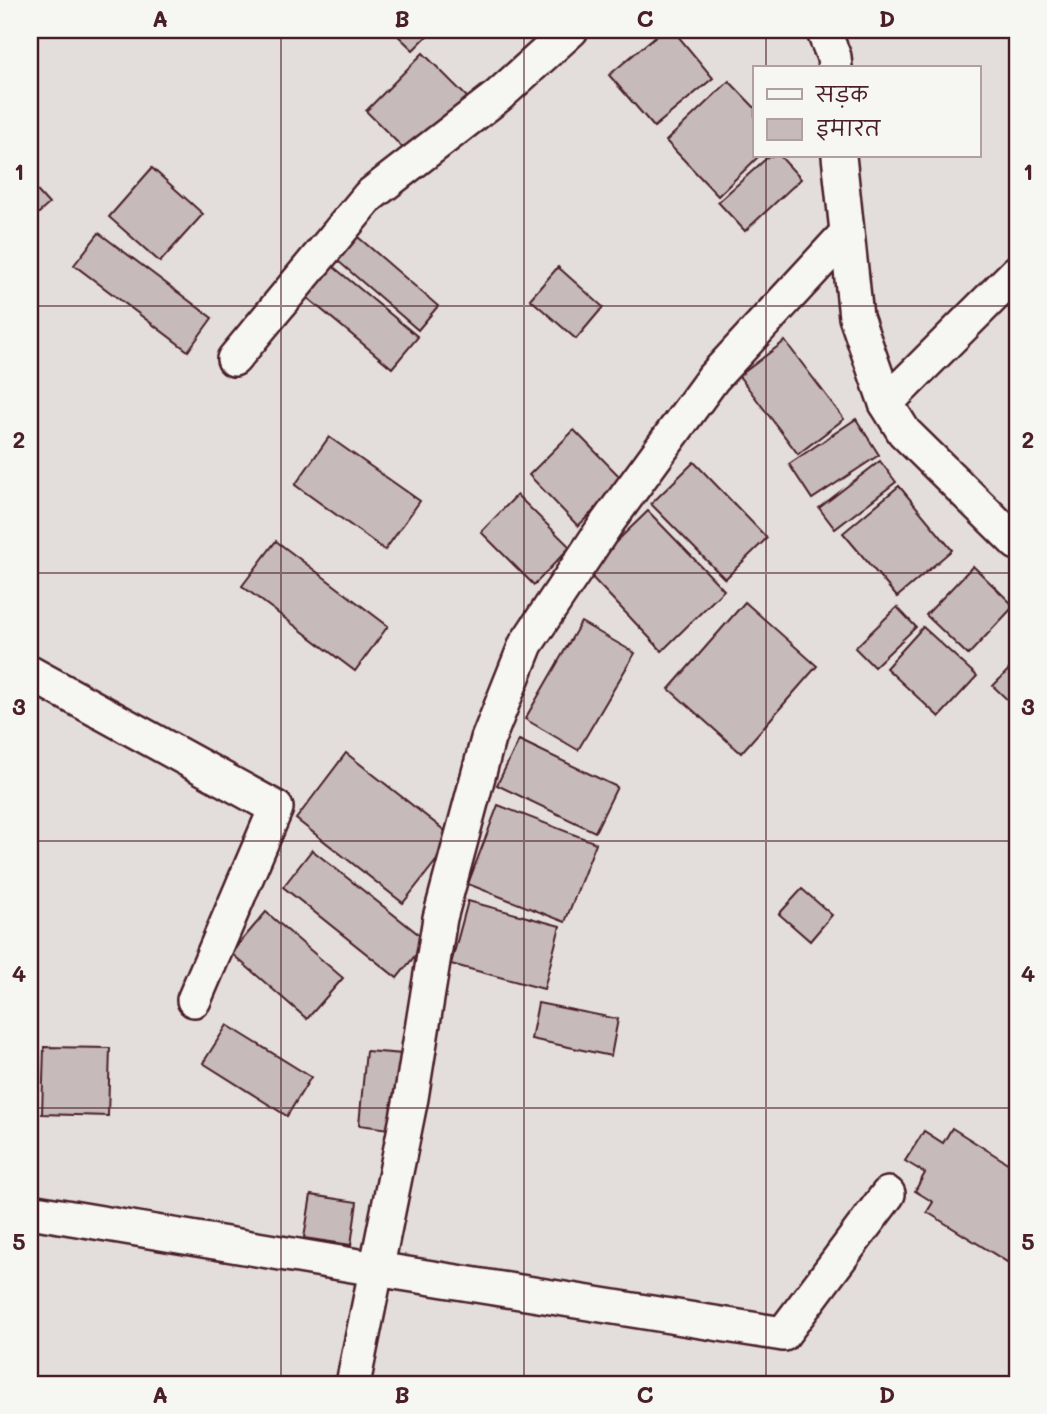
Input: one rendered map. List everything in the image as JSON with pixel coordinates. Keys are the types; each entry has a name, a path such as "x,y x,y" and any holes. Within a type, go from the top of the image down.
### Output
{"street":[{"path":"233,359 369,196 498,96 571,30"},
{"path":"823,30 835,66"},
{"path":"839,158 856,317 886,403 904,432 1017,542"},
{"path":"353,1384 411,1098 440,918 488,739 526,644 607,523 713,378 846,234"},
{"path":"886,403 1017,272"},
{"path":"30,673 276,808 194,1000"},
{"path":"30,1211 783,1334 888,1194"}],"shaded area":[{"path":"30,30 1017,30 1017,1384 30,1384"}],"building":[{"path":"392,30 433,30 413,50"},
{"path":"663,30 673,30 713,78 654,127 609,75"},
{"path":"423,53 469,99 412,157 366,111"},
{"path":"729,81 753,106 753,158 757,158 718,196 666,141"},
{"path":"767,158 782,158 801,179 745,231 718,202"},
{"path":"152,168 203,214 160,262 109,217"},
{"path":"30,183 49,204 30,221"},
{"path":"351,231 438,306 418,330 331,255"},
{"path":"99,233 212,318 188,351 74,265"},
{"path":"330,264 418,337 392,368 304,295"},
{"path":"558,267 603,307 576,339 530,299"},
{"path":"785,341 844,419 798,454 739,376"},
{"path":"856,419 879,455 812,499 789,464"},
{"path":"574,430 624,481 578,526 529,475"},
{"path":"329,437 420,501 385,550 295,485"},
{"path":"880,461 896,482 835,529 819,508"},
{"path":"694,462 767,538 725,579 651,504"},
{"path":"899,486 952,550 897,597 843,533"},
{"path":"517,495 570,547 534,585 481,532"},
{"path":"648,511 724,590 662,651 586,571"},
{"path":"276,541 388,626 355,671 242,586"},
{"path":"973,566 1014,606 968,655 926,615"},
{"path":"745,602 817,666 741,753 669,689"},
{"path":"897,607 916,627 874,667 855,648"},
{"path":"581,622 635,653 578,750 525,719"},
{"path":"923,627 977,676 939,717 886,668"},
{"path":"1017,661 1017,709 993,686"},
{"path":"519,740 617,787 595,832 497,785"},
{"path":"346,753 454,838 403,903 296,819"},
{"path":"498,805 596,843 565,922 468,884"},
{"path":"312,850 427,941 397,978 283,887"},
{"path":"802,889 832,915 810,941 779,914"},
{"path":"468,901 560,926 544,989 451,964"},
{"path":"266,912 343,978 307,1019 231,953"},
{"path":"538,1003 618,1019 611,1056 531,1039"},
{"path":"227,1025 311,1077 287,1116 203,1063"},
{"path":"44,1047 110,1048 108,1116 42,1114"},
{"path":"366,1051 403,1054 397,1130 359,1125"},
{"path":"30,1116 33,1116 30,1151"},
{"path":"952,1128 1017,1169 1017,1257 1012,1265 927,1212 933,1202 915,1191 925,1173 905,1161 924,1131 943,1143"},
{"path":"311,1195 357,1202 351,1245 304,1238"}]}
